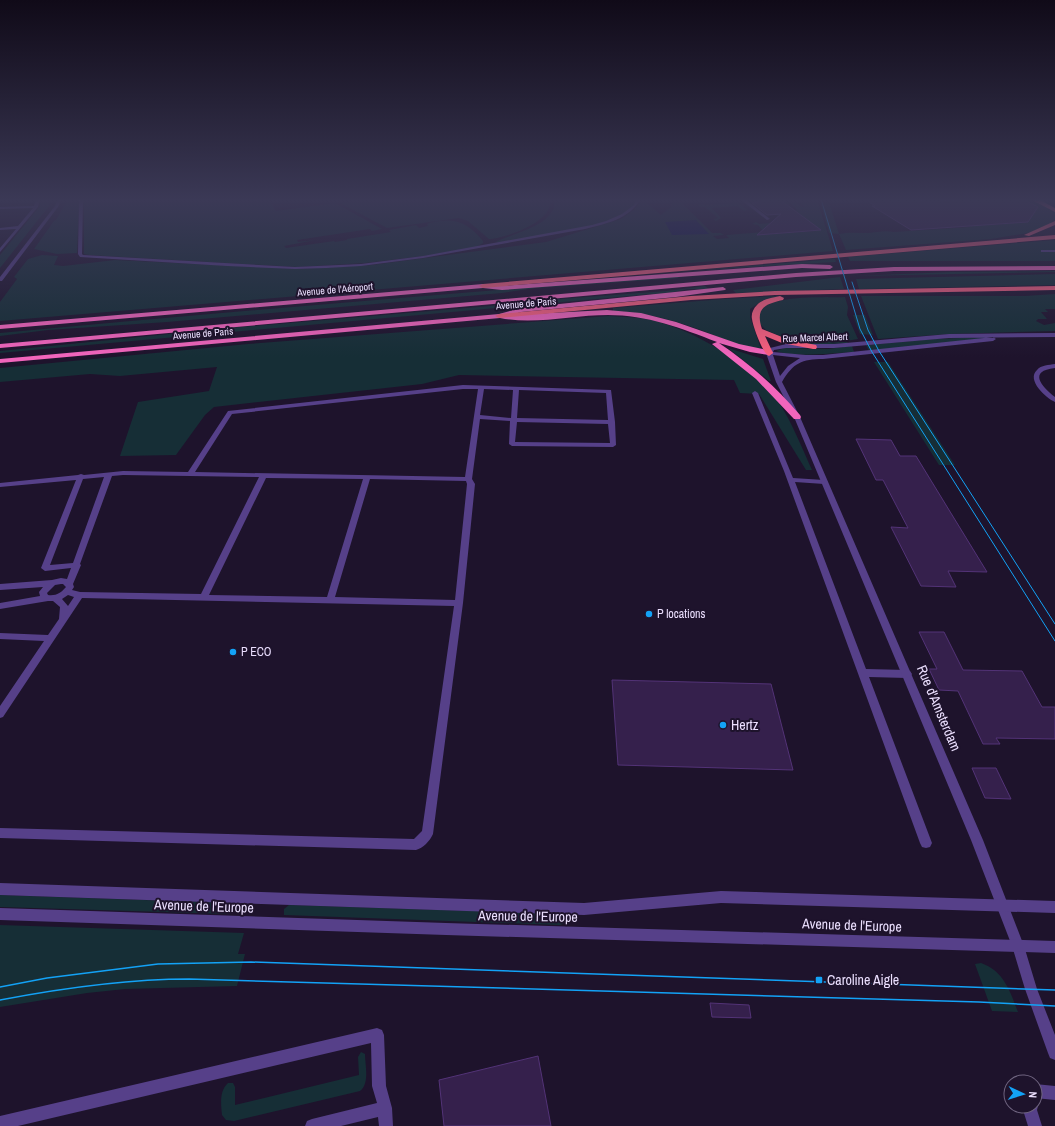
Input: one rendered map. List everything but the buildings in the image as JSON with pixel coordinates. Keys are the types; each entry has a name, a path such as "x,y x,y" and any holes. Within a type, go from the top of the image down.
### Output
{"highway":[{"name":"Avenue de l'Aéroport","path":"0,327 884,252"},
{"path":"0,339 830,267 944,263 1055,263"},
{"path":"483,286 502,288 802,266 830,267"},
{"path":"0,346 715,282 860,271 942,268 1055,268"},
{"path":"499,316 521,310 676,295 832,276 860,271"},
{"name":"Avenue de Paris","path":"0,362 691,298 775,293 1055,288"},
{"path":"769,353 754,319 758,306 765,302 784,298 838,296 865,292"},
{"path":"499,316 518,318 597,313 626,313 660,319 741,348 769,353"},
{"path":"0,331 51,327 65,322"},
{"path":"760,330 790,342 813,347"},
{"path":"698,332 754,371 776,392 797,417"},
{"path":"0,358 13,360"}],"street":[{"path":"0,280 22,252"},
{"path":"80,252 82,256 295,268 361,265 454,252"},
{"name":"Rue Marcel Albert","path":"769,353 770,350 775,348 834,346 949,336 995,334 1016,336"},
{"name":"Rue Marcel Albert","path":"769,353 806,357 947,345 1016,336 1055,335"},
{"name":"Rue d'Amsterdam","path":"769,353 780,382 797,417 977,840 1018,946 1031,989 1055,1052"},
{"path":"780,382 786,370 794,363 806,357"},
{"path":"1055,366 1042,368 1037,371 1035,376 1036,380 1055,400"},
{"path":"190,474 230,412 456,388 481,388 609,391 613,445 512,444 516,389"},
{"path":"0,833 416,846 427,834 459,603 471,484 468,479 481,388"},
{"path":"755,393 791,480 926,843"},
{"path":"477,418 612,422"},
{"path":"0,485 109,474 468,479"},
{"path":"0,606 52,598 68,588 109,474"},
{"path":"204,597 264,475"},
{"path":"77,565 45,568 81,476"},
{"path":"330,600 367,477"},
{"path":"791,480 824,482"},
{"path":"0,587 61,581 68,588 80,595 459,603"},
{"path":"52,583 43,592 43,594 64,606 63,619"},
{"path":"0,714 80,595"},
{"path":"0,636 50,638"},
{"path":"863,673 907,674"},
{"name":"Avenue de l'Europe","path":"0,888 564,908 584,908 721,897 1055,907"},
{"name":"Avenue de l'Europe","path":"0,914 446,929 1055,946"},
{"path":"0,1123 377,1035 379,1086 385,1108 386,1126"},
{"path":"1043,1092 1055,1093"},
{"path":"312,1126 385,1108"},
{"path":"1031,1114 1035,1126"}],"shaded area":[{"path":"3,252 13,252 0,268 0,255"},
{"path":"46,252 77,252 77,253 57,254"},
{"path":"84,252 449,252 365,263 297,267 84,254"},
{"path":"474,252 826,252 0,321 0,302 17,279 14,277 28,259 42,255 58,256 54,265 63,266 115,260 298,269 372,265"},
{"path":"914,252 1055,252 1055,261 850,261 848,257"},
{"path":"835,259 836,262 700,270"},
{"path":"951,272 1055,272 855,276"},
{"path":"1055,274 1055,285 859,289 856,279"},
{"path":"677,276 679,278 536,288 502,293 167,322 48,330 0,336 0,333 169,318"},
{"path":"840,277 844,289 736,293 733,290"},
{"path":"705,286 709,289 688,289 654,296 651,294 0,353 0,351 219,329 502,305 507,303 666,291"},
{"path":"1055,294 1055,309 1045,309 1048,312 1041,312 1047,319 1038,319 1036,321 1044,325 1055,323 1055,331 950,334 878,339 861,296 1025,296"},
{"path":"778,297 764,300 750,309 750,317 760,348 747,347 667,319 646,314 613,311 613,308"},
{"path":"811,297 845,297 848,307 847,315 858,339 846,341 848,343 814,345 791,341 766,330 759,323 757,312 765,306 775,302"},
{"path":"853,315 865,315 873,335 860,334"},
{"path":"609,316 646,319 668,325 705,341 740,363 769,390 780,404 793,428 812,470 806,470 759,394 740,393 734,380 459,375 422,384 214,407 205,415 176,455 120,456 138,402 209,391 217,367 120,376 90,374 0,382 0,368 248,344"},
{"path":"988,338 869,351 866,345 935,339"},
{"path":"852,346 854,352 804,355 776,351 785,348 828,349"},
{"path":"728,348 763,359 771,381 769,381"},
{"path":"874,362 888,362 955,465 939,465"},
{"path":"0,895 230,903 236,905 234,911 230,914 0,907"},
{"path":"289,905 562,914 565,916 565,923 560,925 284,915 284,909"},
{"path":"0,925 244,933 238,954 245,954 237,986 125,989 87,993 0,1007"},
{"path":"981,963 1001,976 1009,989 1018,1012 992,1011 975,964"},
{"path":"361,1052 365,1054 366,1079 363,1088 360,1091 234,1121 226,1120 222,1115 222,1094 228,1083 233,1083 235,1087 235,1105 359,1075 358,1057"}],"tram line":[{"path":"837,252 860,329 872,352 1055,641"},
{"path":"852,282 868,330 879,351 1055,624"},
{"path":"0,987 47,978 158,964 251,962 1055,990"},
{"path":"0,1000 118,982 189,979 979,1002 1055,1006"}],"place":[{"name":"P locations","path":"649,614"},
{"name":"P ECO","path":"233,652"},
{"name":"Hertz","path":"723,725"},
{"name":"Caroline Aigle","path":"819,980"}]}
